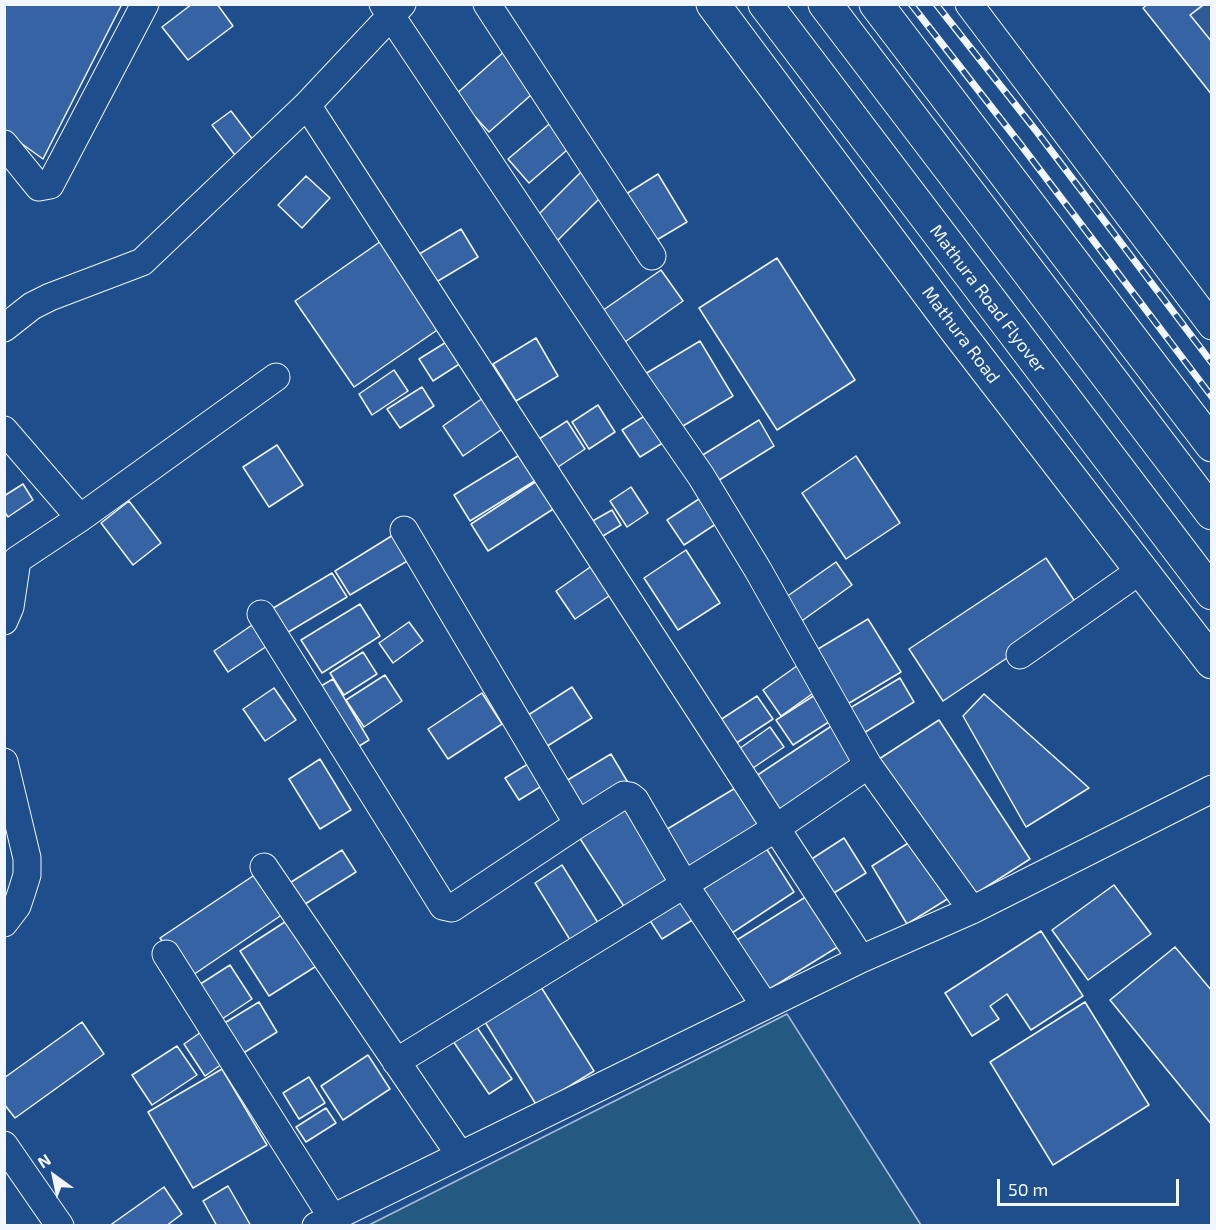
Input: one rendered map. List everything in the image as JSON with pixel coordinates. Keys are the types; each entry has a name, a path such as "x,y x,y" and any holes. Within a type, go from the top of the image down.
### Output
{"main road":[{"name":"Mathura Road","path":"714,4 957,331 1212,662"},
{"name":"Mathura Road Flyover","path":"765,4 1212,593"},
{"path":"825,4 1212,513"},
{"path":"876,4 1212,445"}],"street":[{"path":"4,144 39,187 50,185 145,4"},
{"path":"487,4 652,256"},
{"path":"969,4 1212,326"},
{"path":"8,320 50,297 142,262 307,105 392,8 638,385 701,476 758,570 867,765 972,910"},
{"path":"307,105 861,959"},
{"path":"4,621 10,607 10,564 80,518 276,377"},
{"path":"4,430 80,518"},
{"path":"404,530 578,824"},
{"path":"1020,655 1141,570"},
{"path":"261,614 443,906 452,908 624,795 630,796 635,800 684,884 765,1006"},
{"path":"4,762 27,858 27,875 17,906 4,923"},
{"path":"396,1062 776,828 867,765"},
{"path":"166,954 324,1221 861,959 972,910 1212,789"},
{"path":"264,867 460,1155"},
{"path":"4,1145 60,1226"}],"shaded area":[{"path":"1204,5 1211,5 1211,42 1190,15"},
{"path":"787,1014 921,1225 369,1225"}],"building":[{"path":"4,4 122,4 43,159 4,131"},
{"path":"192,4 217,4 233,26 188,60 162,27"},
{"path":"1148,4 1204,4 1190,15 1212,42 1212,95 1143,8"},
{"path":"506,50 539,88 489,132 455,95"},
{"path":"231,111 257,145 238,159 212,125"},
{"path":"554,120 574,144 529,183 508,159"},
{"path":"584,169 607,191 556,242 534,219"},
{"path":"658,174 687,222 655,241 626,194"},
{"path":"306,176 330,198 302,228 278,205"},
{"path":"461,229 478,257 433,284 416,256"},
{"path":"387,237 446,324 354,387 295,301"},
{"path":"777,258 855,380 777,430 699,308"},
{"path":"661,270 683,301 622,344 599,313"},
{"path":"536,338 558,376 516,401 493,364"},
{"path":"448,341 461,363 433,381 419,359"},
{"path":"700,341 733,396 673,432 640,377"},
{"path":"394,370 408,391 372,415 359,394"},
{"path":"422,387 434,406 400,428 387,409"},
{"path":"483,398 504,428 463,456 443,426"},
{"path":"598,405 615,432 589,449 572,422"},
{"path":"651,412 669,439 640,457 622,430"},
{"path":"759,420 774,446 716,482 701,456"},
{"path":"567,421 585,449 555,469 536,441"},
{"path":"277,445 303,485 269,507 243,467"},
{"path":"526,451 541,477 470,521 454,495"},
{"path":"856,456 900,523 846,559 802,493"},
{"path":"543,477 561,504 488,551 471,524"},
{"path":"23,484 33,500 8,517 4,511 4,496"},
{"path":"631,487 648,513 627,527 610,501"},
{"path":"708,493 725,518 684,545 667,520"},
{"path":"129,501 161,543 133,565 101,523"},
{"path":"612,510 621,525 598,539 589,523"},
{"path":"398,532 414,557 350,595 335,571"},
{"path":"686,550 720,603 678,630 644,578"},
{"path":"1046,558 1080,609 943,701 909,649"},
{"path":"836,562 852,585 796,625 779,602"},
{"path":"596,563 615,592 575,619 556,591"},
{"path":"332,573 347,597 285,634 270,610"},
{"path":"360,604 380,636 322,673 301,640"},
{"path":"868,619 901,672 846,705 813,652"},
{"path":"258,621 273,642 228,672 214,651"},
{"path":"409,622 423,641 393,663 379,643"},
{"path":"363,652 377,674 344,695 330,673"},
{"path":"801,663 819,689 781,716 763,690"},
{"path":"385,675 402,701 364,727 346,700"},
{"path":"900,678 914,702 859,736 845,711"},
{"path":"333,679 369,740 351,751 314,690"},
{"path":"572,687 592,718 541,750 522,719"},
{"path":"274,688 296,720 265,741 243,709"},
{"path":"482,693 502,724 448,759 428,729"},
{"path":"818,693 835,718 793,745 776,720"},
{"path":"984,694 1089,788 1026,827 963,716"},
{"path":"757,696 773,719 732,746 717,722"},
{"path":"939,720 1030,859 969,898 879,759"},
{"path":"833,725 858,764 778,816 753,778"},
{"path":"770,727 784,747 750,770 736,751"},
{"path":"611,754 630,786 586,812 566,781"},
{"path":"320,759 351,810 320,829 289,779"},
{"path":"536,759 550,781 519,800 505,778"},
{"path":"737,787 763,831 690,875 664,831"},
{"path":"630,804 678,877 627,911 579,837"},
{"path":"844,838 866,873 829,896 807,862"},
{"path":"913,840 949,898 907,924 872,866"},
{"path":"766,848 794,892 729,935 700,891"},
{"path":"342,850 356,872 302,906 288,884"},
{"path":"562,865 600,926 572,943 535,883"},
{"path":"256,874 283,914 187,979 160,938"},
{"path":"1114,885 1151,934 1088,980 1052,930"},
{"path":"812,893 844,943 763,993 732,943"},
{"path":"681,898 694,919 662,939 649,919"},
{"path":"288,920 318,965 269,996 240,951"},
{"path":"1041,931 1083,996 1031,1030 1007,994 990,1006 999,1019 972,1036 945,993"},
{"path":"1175,947 1212,991 1212,1125 1110,1000"},
{"path":"230,965 252,999 213,1025 191,990"},
{"path":"541,987 594,1071 537,1106 485,1022"},
{"path":"259,1002 277,1032 237,1057 218,1027"},
{"path":"1085,1002 1149,1105 1053,1165 990,1062"},
{"path":"82,1022 104,1054 15,1118 4,1104 4,1078"},
{"path":"476,1026 512,1079 489,1094 453,1041"},
{"path":"207,1028 229,1059 205,1076 184,1044"},
{"path":"177,1046 197,1075 152,1105 132,1075"},
{"path":"368,1055 390,1089 343,1120 321,1086"},
{"path":"222,1069 267,1145 193,1188 148,1112"},
{"path":"309,1077 325,1103 299,1119 283,1093"},
{"path":"326,1108 336,1123 306,1142 296,1127"},
{"path":"228,1186 251,1226 217,1226 203,1201"},
{"path":"164,1187 182,1214 166,1226 109,1226"}],"railway":[{"path":"911,4 1212,397"},
{"path":"936,4 1037,132 1212,363"}]}
